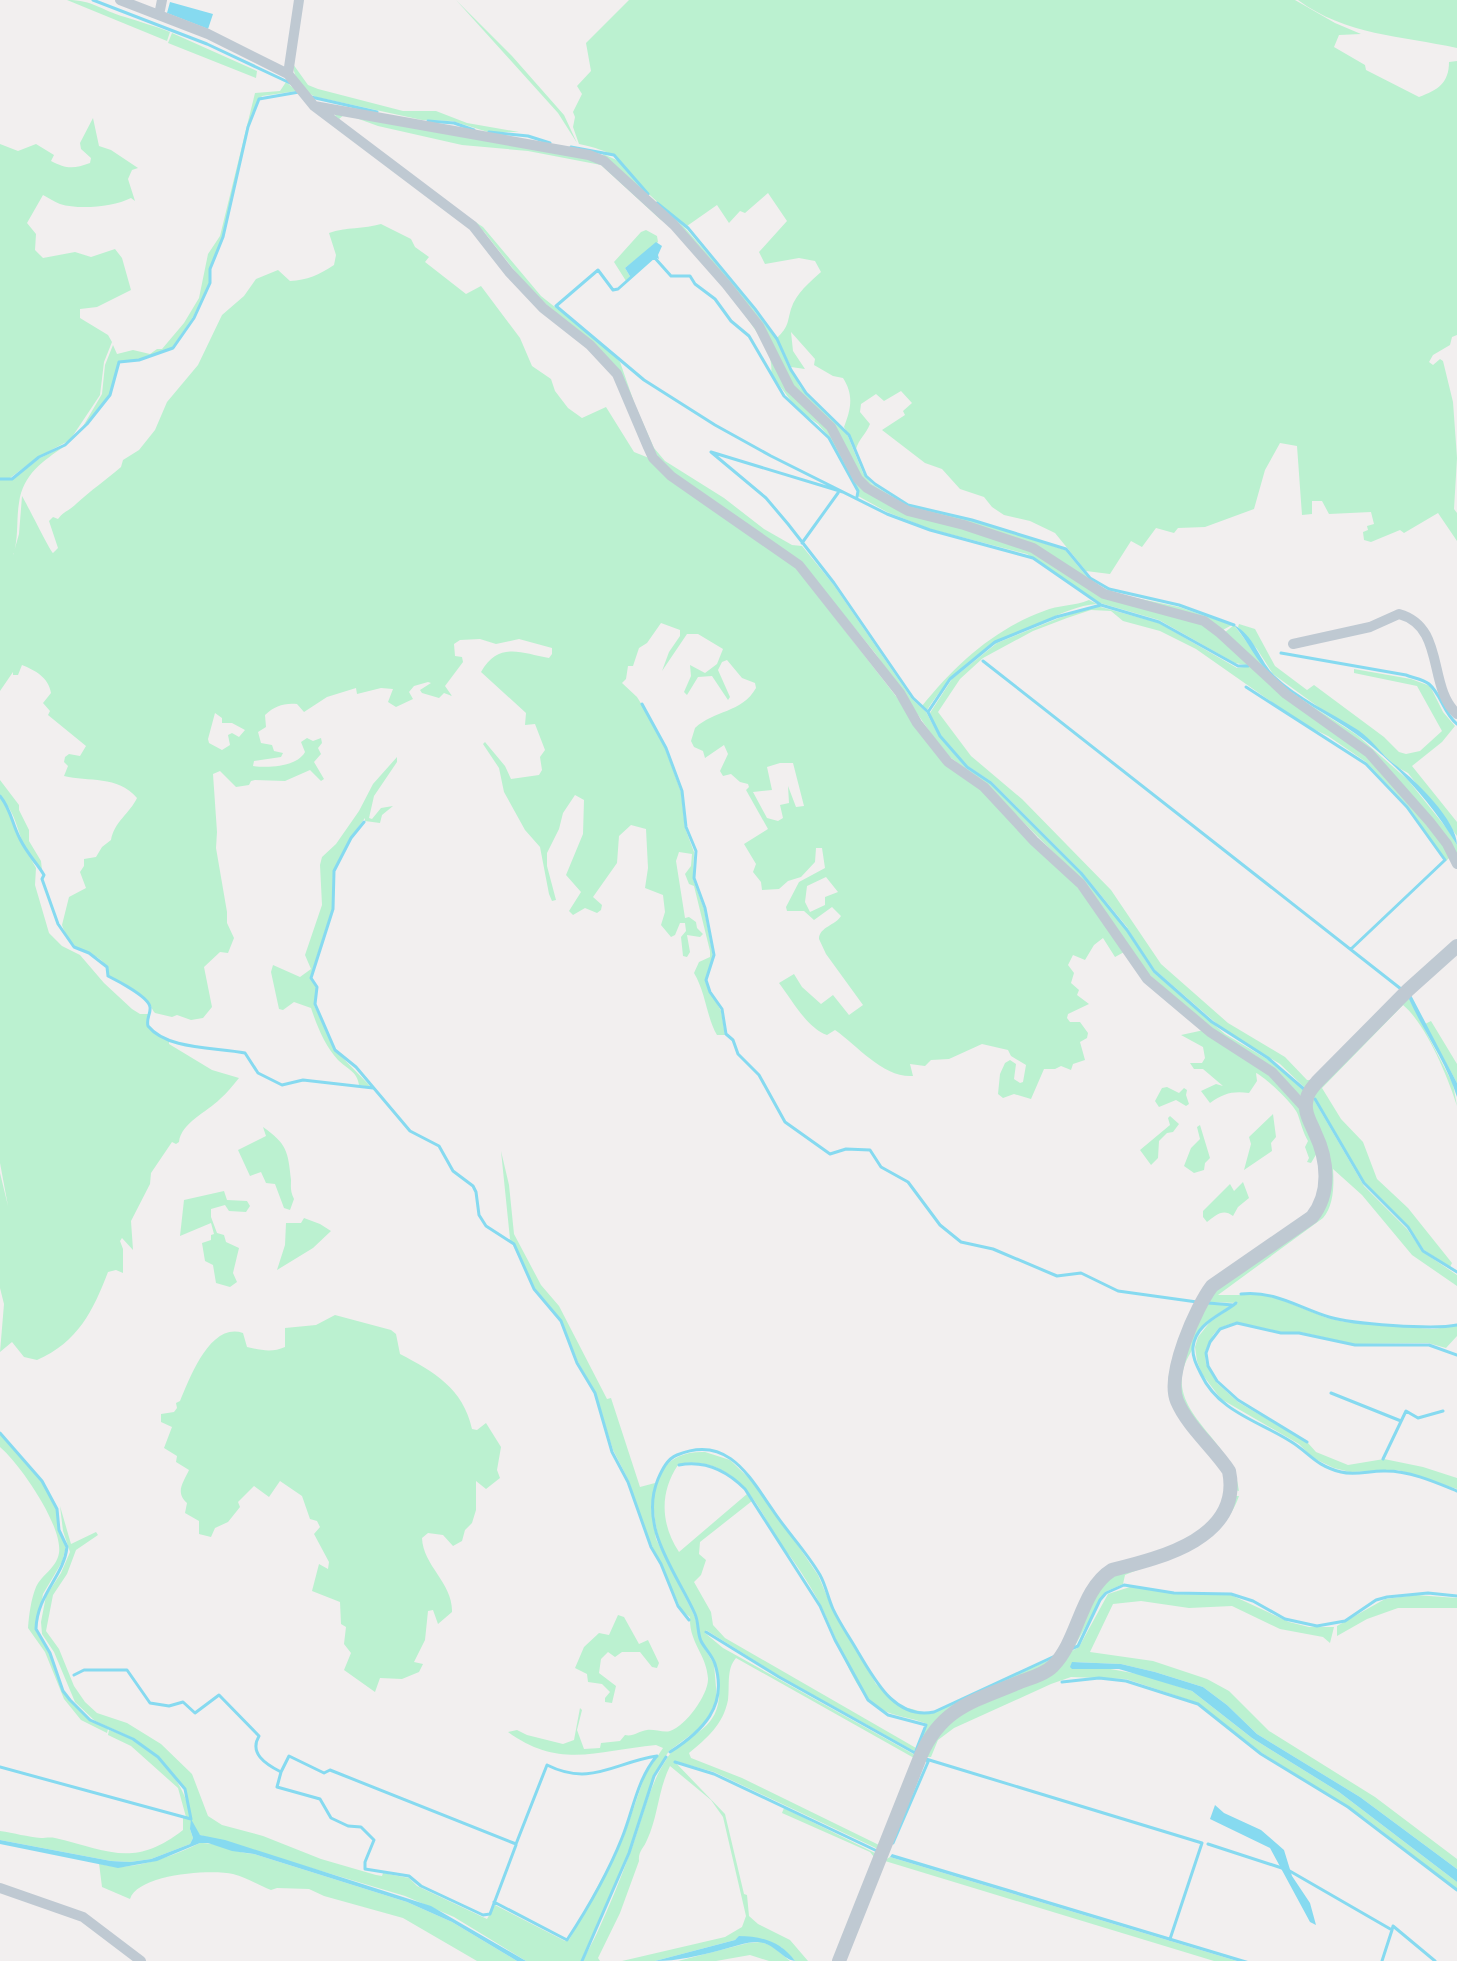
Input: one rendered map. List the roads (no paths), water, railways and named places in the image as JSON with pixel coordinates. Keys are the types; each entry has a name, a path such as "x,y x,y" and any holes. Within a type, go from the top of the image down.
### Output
{"street":[{"path":"120,0 208,34 288,74 314,106 473,226 509,272 543,308 579,335 606,361 622,382 628,406 640,432 661,466 671,476 799,565 900,693 917,723 948,762 984,787 1034,841 1081,884 1147,979 1210,1032 1272,1072 1306,1108 1322,1151 1325,1186 1320,1206 1312,1217 1212,1286 1203,1298 1174,1375 1173,1388 1177,1402 1229,1471 1232,1482 1229,1498 1220,1516 1209,1531 1192,1543 1160,1558 1112,1570 1106,1574 1087,1603 1063,1653 1052,1667 985,1697 941,1721 931,1734 921,1755 838,1961"},
{"path":"159,15 162,0"},
{"path":"288,74 299,0"},
{"path":"314,106 589,155 604,160 674,225 726,284 759,326 790,388 831,427 858,479 867,488 908,511 964,525 1033,548 1104,594 1204,621 1221,633 1286,694 1369,753 1430,822 1447,844 1457,864"},
{"path":"1293,644 1370,627 1399,614 1406,616 1415,621 1433,648 1443,696 1457,714"},
{"path":"1306,1108 1307,1096 1317,1082 1408,990 1457,946"},
{"path":"0,1888 83,1917 141,1961"}],"water":[{"path":"170,2 213,14 208,29 167,13"},
{"path":"656,242 662,246 658,255 659,259 654,257 631,278 625,268"},
{"path":"1234,625 1247,635 1269,669 1283,683 1363,734 1415,782 1443,813 1455,835 1457,845 1436,814 1399,771 1356,734 1292,693 1272,677"},
{"path":"1411,995 1457,1083 1457,1097 1447,1071 1408,997"},
{"path":"1072,1662 1121,1664 1203,1687 1227,1705 1257,1734 1360,1797 1457,1869 1457,1882 1339,1792 1252,1738 1192,1691 1119,1669 1072,1669 1070,1667"},
{"path":"1215,1805 1224,1813 1261,1830 1284,1850 1292,1876 1310,1903 1316,1925 1310,1922 1270,1848 1210,1819"},
{"path":"191,1819 200,1835 225,1840 431,1906 526,1961 517,1961 452,1922 407,1902 254,1854 232,1851 208,1843 200,1843 157,1861 118,1868 0,1844 0,1840 111,1861 130,1862 151,1859 190,1844 193,1838 190,1829"},
{"path":"892,1854 1248,1961 1237,1961 890,1857"},
{"path":"739,1936 770,1941 784,1949 795,1961 786,1958 769,1945 758,1942 688,1958 655,1961 735,1940"}],"waterway":[{"path":"93,0 207,44 290,83"},
{"path":"0,479 12,479 39,457 65,445 87,424 110,395 119,362 139,360 173,348 194,318 210,283 210,269 223,237 248,127 259,99 299,92"},
{"path":"311,97 377,112"},
{"path":"428,121 454,123 474,130"},
{"path":"489,132 528,136 550,143"},
{"path":"571,147 614,155 648,194"},
{"path":"657,203 688,228 755,309 777,339 791,370 806,393 849,435 866,476 875,484 908,505 972,520 1066,549 1090,578 1109,589 1179,605 1234,625"},
{"path":"857,497 858,491 829,438 784,396 749,336 731,321 715,299 695,284 690,276 671,276 654,257 618,289 613,290 598,270 556,306 644,380 715,425 771,456 887,514 930,530 1033,558 1101,605"},
{"path":"711,452 766,498 788,524 834,583 913,698 928,712"},
{"path":"711,452 843,492"},
{"path":"802,543 838,493"},
{"path":"1248,666 1238,666 1159,622 1101,605 1056,617 995,642 950,679 928,712 940,736 967,767 991,783 1081,873 1127,930 1154,971 1212,1022 1268,1058 1305,1090"},
{"path":"1281,653 1406,675 1424,681 1437,693 1449,715 1457,724"},
{"path":"983,661 1401,989"},
{"path":"1246,687 1366,764 1407,807 1445,860 1351,949"},
{"path":"642,704 666,748 682,791 686,827 696,851 694,878 705,908 714,955 706,980 710,992 722,1009 726,1034 733,1040 738,1054 759,1075 785,1122 830,1154 846,1149 870,1150 881,1167 908,1182 940,1225 961,1242 993,1249 1057,1276 1081,1273 1118,1291 1197,1302"},
{"path":"0,796 7,806 23,845 44,875 42,879 58,924 74,947 89,953 107,967 108,976 132,989 148,1003 150,1007 148,1026 156,1034 179,1044 245,1053 258,1073 282,1085 303,1080 373,1088"},
{"path":"364,822 351,838 334,871 333,909 311,978 317,987 315,1004 335,1050 356,1067 410,1131 439,1146 453,1171 473,1186 479,1215 486,1226 514,1244 534,1289 561,1321 577,1363 595,1393 612,1452 628,1482 651,1547 661,1564 678,1606 689,1620"},
{"path":"1315,1099 1364,1183 1408,1227 1423,1251 1457,1272"},
{"path":"1241,1294 1253,1293 1275,1297 1340,1320 1412,1327 1457,1325"},
{"path":"1208,1303 1233,1305"},
{"path":"1236,1303 1204,1326 1195,1339 1193,1347 1194,1358 1208,1387 1228,1406 1297,1445 1318,1462 1332,1469 1352,1473 1395,1471 1457,1491"},
{"path":"1307,1442 1238,1400 1217,1381 1208,1366 1206,1353 1210,1342 1220,1329 1237,1323 1355,1345 1429,1345 1457,1355"},
{"path":"1331,1393 1401,1421"},
{"path":"1383,1459 1406,1411 1418,1418 1443,1411"},
{"path":"0,1433 42,1481 57,1509 59,1530 67,1547 61,1567 45,1595 37,1617 36,1629 50,1653 63,1691 90,1720 133,1739 158,1757 185,1789 191,1819 0,1767"},
{"path":"670,1752 702,1726 710,1716 718,1693 715,1664 701,1641 695,1614 662,1550 653,1515 653,1497 665,1465 673,1457 694,1450 710,1450 723,1454 745,1472 809,1558 824,1583 836,1615 879,1685 897,1704 920,1713 934,1712 1055,1656"},
{"path":"679,1465 698,1464 715,1468 731,1477 745,1489 820,1606 835,1640 868,1700 888,1715 926,1725 915,1753 779,1677 706,1632"},
{"path":"1071,1649 1078,1646 1100,1600 1106,1593 1124,1585 1174,1593 1231,1594 1253,1601 1285,1619 1317,1626 1345,1621 1376,1600 1387,1597 1428,1593 1457,1596"},
{"path":"74,1675 84,1670 127,1670 150,1703 169,1706 183,1702 195,1713 219,1695 259,1736 256,1748 260,1757 281,1772 289,1756 324,1773 330,1770 516,1844 547,1765 577,1774 590,1773 657,1756"},
{"path":"1062,1682 1099,1678 1126,1681 1198,1704 1261,1754 1348,1807 1457,1890"},
{"path":"494,1902 567,1940 610,1864 622,1838 644,1776 656,1757"},
{"path":"582,1961 629,1853 654,1776 666,1757"},
{"path":"893,1843 928,1762 926,1759 1202,1843 1170,1939"},
{"path":"675,1762 714,1774 877,1851"},
{"path":"281,1772 277,1787 320,1799 331,1818 348,1826 361,1827 374,1840 365,1862 365,1869 409,1876 421,1886 483,1915 490,1914 516,1845"},
{"path":"1208,1844 1288,1870 1392,1930 1382,1961"},
{"path":"1392,1930 1393,1926 1435,1961"}]}
